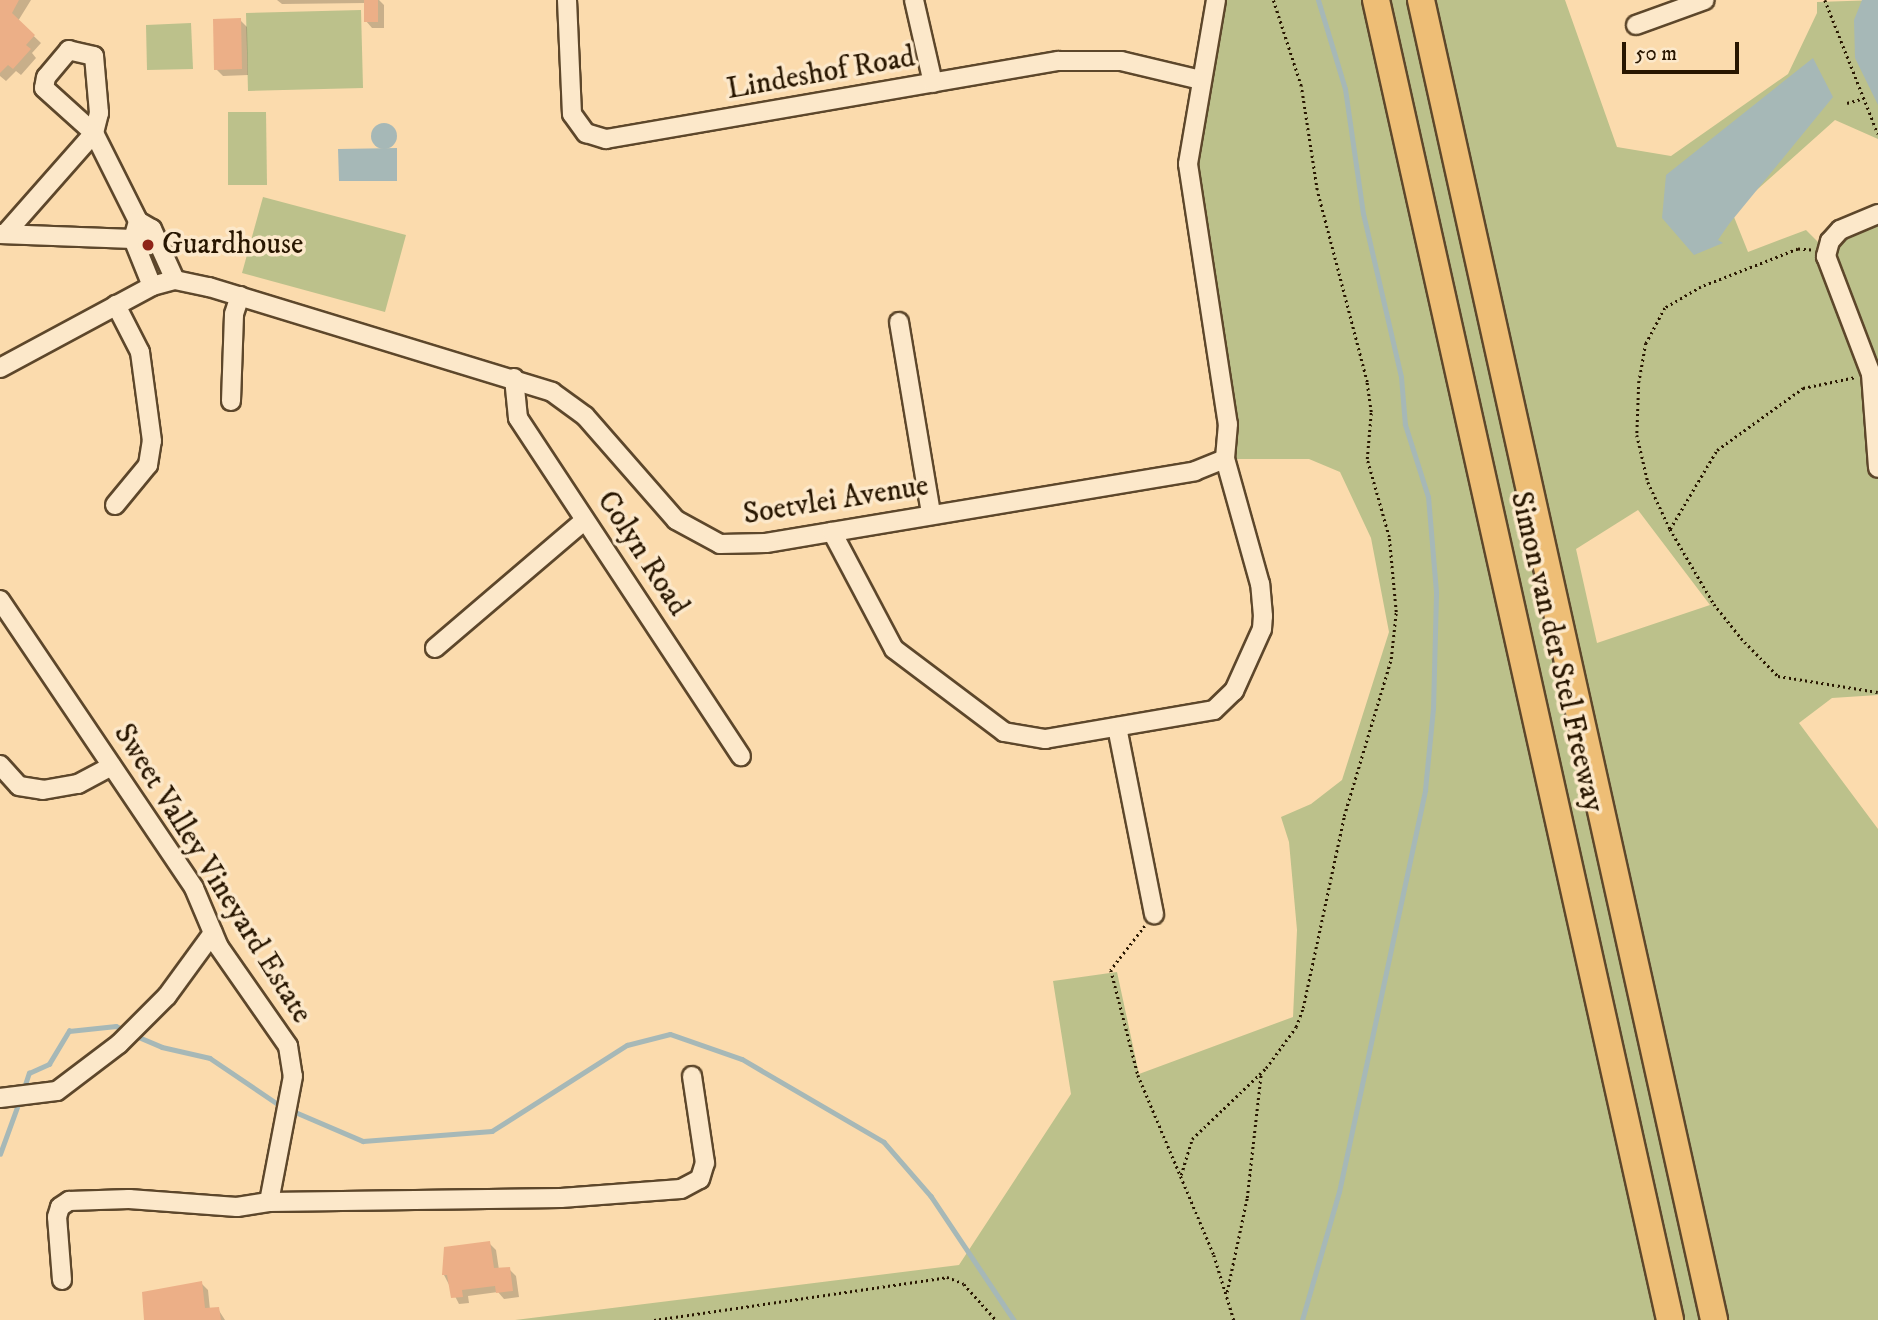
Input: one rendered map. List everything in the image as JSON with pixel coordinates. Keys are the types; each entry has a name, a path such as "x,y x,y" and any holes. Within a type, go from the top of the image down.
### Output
{"highway":[{"name":"Simon van der Stel Freeway","path":"1376,0 1670,1320"},
{"name":"Simon van der Stel Freeway","path":"1421,0 1714,1320"}],"street":[{"name":"Lindeshof Road","path":"567,0 572,114 586,132 597,138 1094,58 1201,80"},
{"path":"914,0 933,83"},
{"path":"832,532 894,649 989,724 1026,738 1045,739 1214,710 1234,691 1262,629 1259,584 1225,459 1228,424 1189,184 1189,142 1216,0"},
{"path":"1636,25 1705,0"},
{"path":"2,234 94,132 141,230 174,280"},
{"path":"1878,214 1840,230 1822,251 1875,374 1878,468"},
{"path":"2,234 141,230"},
{"path":"141,230 152,286"},
{"name":"Soetvlei Avenue","path":"0,368 152,286 174,280 240,296 514,377 552,392 585,416 676,520 693,533 720,544 741,545 832,532 1195,471 1225,459"},
{"path":"230,401 234,314 240,296"},
{"path":"115,505 148,465 152,442 140,352 116,305"},
{"path":"899,323 931,514"},
{"name":"Colyn Road","path":"514,377 518,418 741,756"},
{"path":"435,648 585,520"},
{"name":"Sweet Valley Vineyard Estate","path":"0,600 194,888 213,933 292,1059 269,1202"},
{"path":"1117,727 1154,914"},
{"path":"0,765 19,786 43,790 78,784 112,766"},
{"path":"1,1098 57,1091 119,1044 167,996 213,933"},
{"path":"62,1280 57,1217 60,1207 69,1201 129,1199 214,1207 269,1202 561,1198 681,1189 700,1179 705,1163 692,1076"}],"path":[{"path":"1181,1175 1192,1139 1261,1074 1296,1027 1303,1008 1344,816 1391,659 1396,612 1389,537 1367,459 1371,412 1367,382 1329,243 1301,86 1273,0"},
{"path":"1825,0 1861,99 1878,134"},
{"path":"1847,103 1861,99"},
{"path":"1822,251 1798,249 1701,287 1665,308 1646,343 1639,381 1637,435 1648,482 1670,529 1714,604 1778,676 1878,692"},
{"path":"1670,529 1717,450 1803,388 1875,374"},
{"path":"1154,914 1111,970 1138,1075 1227,1292 1234,1320"},
{"path":"1227,1292 1247,1198 1261,1074"},
{"path":"654,1320 947,1276 964,1284 996,1320"}],"green space":[{"path":"1216,0 1565,0 1617,147 1671,156 1788,74 1817,13 1817,2 1878,0 1878,139 1835,120 1732,212 1748,252 1806,230 1827,251 1831,240 1878,217 1878,695 1832,698 1799,723 1878,829 1878,1320 515,1320 959,1265 1071,1094 1053,981 1117,972 1139,1074 1293,1017 1297,930 1289,842 1281,817 1311,804 1342,780 1389,632 1371,538 1340,472 1309,459 1225,459 1189,184","holes":["1638,510 1710,605 1597,643 1576,549"]},
{"path":"361,10 363,88 248,91 246,13"},
{"path":"191,23 193,69 147,70 146,25"},
{"path":"228,112 266,112 267,185 228,185"},
{"path":"263,197 406,235 385,312 242,273"}],"shaded area":[{"path":"1862,0 1878,0 1878,105 1855,58 1854,20"},
{"path":"1813,58 1833,97 1729,224 1718,240 1723,243 1694,255 1662,218 1666,175"},
{"path":"384,123 393,127 397,136 393,145 384,149 375,145 371,136 375,127"},
{"path":"397,148 397,181 339,181 338,149"}],"building":[{"path":"0,0 19,0 12,13 35,35 26,45 31,49 13,69 8,65 0,73"},
{"path":"364,0 378,0 378,22 364,22"},
{"path":"241,18 242,69 214,70 213,19"},
{"path":"490,1241 494,1268 510,1267 513,1291 496,1293 495,1286 462,1290 463,1297 451,1298 447,1275 442,1275 444,1247"},
{"path":"202,1281 205,1308 219,1307 221,1320 144,1320 142,1292"}],"waterway":[{"path":"1302,1320 1339,1192 1425,790 1433,709 1436,592 1428,497 1405,425 1401,377 1363,214 1345,89 1318,0"},
{"path":"23,1091 29,1073 49,1064 69,1031 116,1026 127,1031"},
{"path":"293,1111 363,1141 492,1131 627,1045 670,1034 742,1059 884,1142 931,1196 1014,1320"},
{"path":"134,1035 162,1047 210,1058 278,1104"},
{"path":"0,1154 20,1099"}],"place":[{"name":"Guardhouse","path":"148,245"}]}
